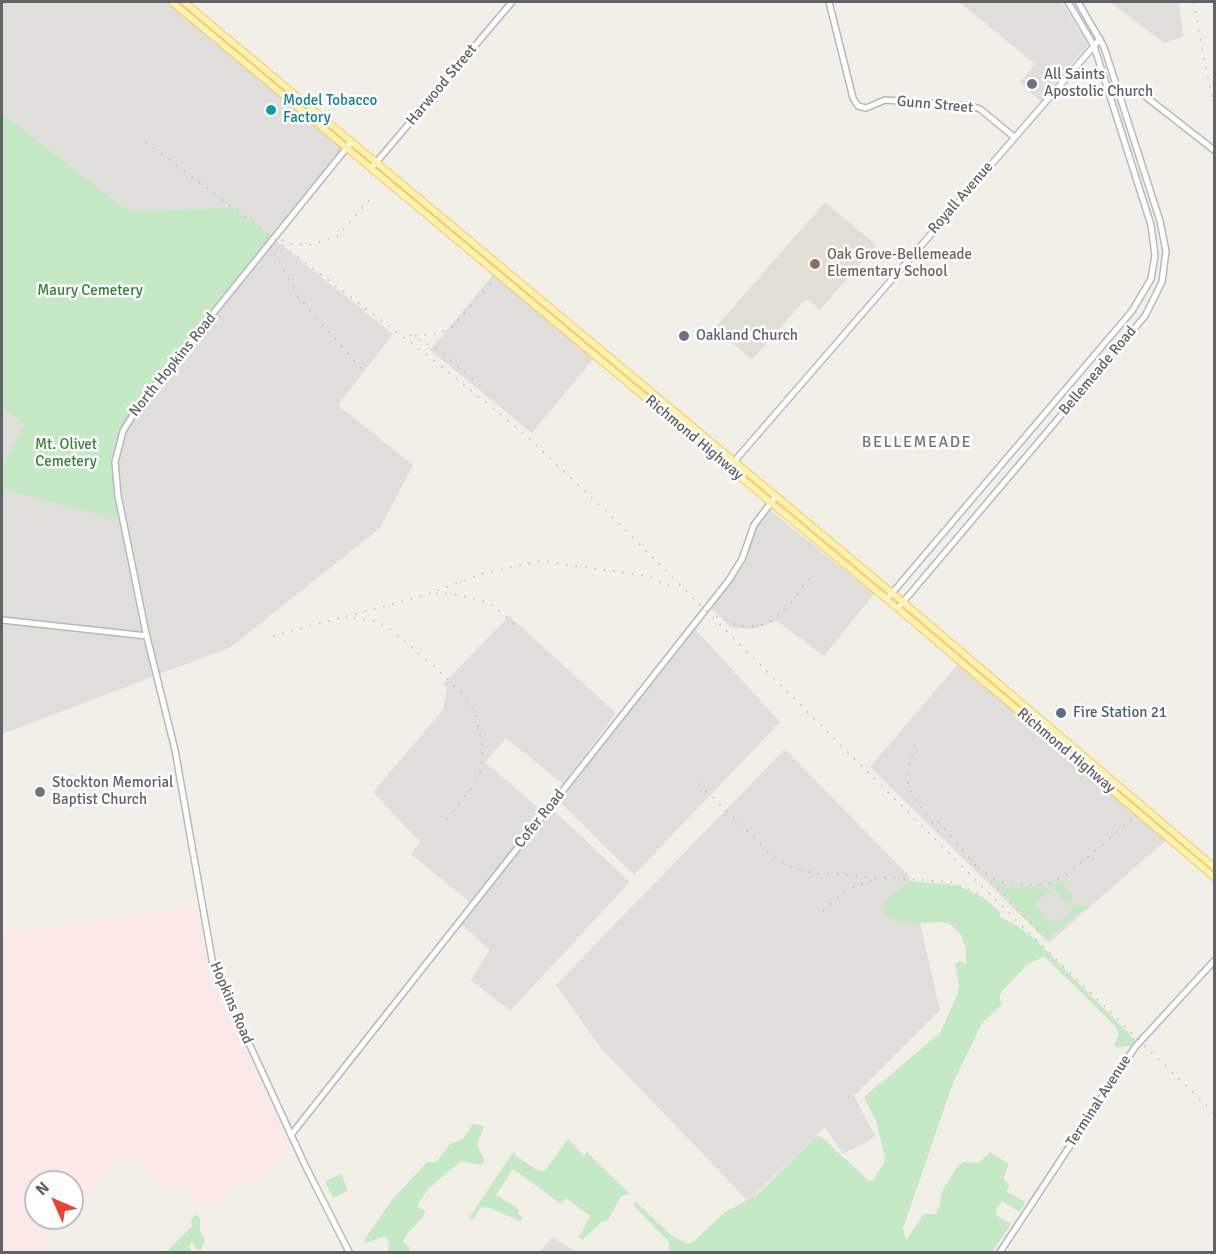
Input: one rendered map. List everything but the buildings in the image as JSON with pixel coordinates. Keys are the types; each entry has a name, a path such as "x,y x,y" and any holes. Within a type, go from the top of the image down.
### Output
{"main road":[{"name":"Richmond Highway","path":"172,2 350,145 376,162 903,602 1215,867"},
{"name":"Richmond Highway","path":"184,2 350,145 372,168 898,608 1215,877"},
{"name":"Harwood Street","path":"372,168 512,2"},
{"name":"Gunn Street","path":"829,2 853,98 862,108 885,100 975,106 1014,137"},
{"name":"Bellemeade Road","path":"887,600 1132,311 1149,285 1155,261 1154,237 1094,46 1068,2"},
{"name":"Bellemeade Road","path":"898,608 1137,325 1158,294 1166,264 1164,239 1100,39 1078,2"},
{"name":"Royall Avenue","path":"729,467 1100,39"},
{"path":"1145,96 1215,150"},
{"name":"North Hopkins Road","path":"154,664 115,476 115,459 120,437 140,404 350,145"},
{"name":"Cofer Road","path":"291,1135 729,580 742,559 754,525 776,496"},
{"path":"2,620 147,636"},
{"name":"Hopkins Road","path":"154,664 175,750 213,965 291,1135 349,1252"},
{"name":"Terminal Avenue","path":"1000,1252 1131,1052 1215,961"}],"shaded area":[{"path":"2,2 179,2 350,144 275,240 393,334 338,405 413,465 380,528 231,647 2,734 2,489 124,520 116,476 119,444 231,207 130,212 2,113"},
{"path":"959,2 1062,2 1088,45 1040,101 1020,82 1035,64"},
{"path":"1110,2 1179,2 1183,37 1164,43"},
{"name":"Oak Grove-Bellemeade Elementary School","path":"825,202 876,245 820,310 808,300 803,302 752,360 715,328"},
{"path":"493,275 593,359 532,433 430,350"},
{"path":"2,409 26,423 2,466"},
{"path":"770,510 874,594 824,656 777,621 753,629 732,628 711,608 744,564 759,521"},
{"path":"509,616 616,713 563,784 506,738 485,762 542,811 471,903 411,854 420,842 373,792 443,710 447,688 443,684"},
{"path":"694,628 780,722 634,875 559,801"},
{"path":"958,664 1166,840 1049,943 870,767"},
{"path":"785,749 909,876 940,1010 854,1096 876,1137 843,1154 825,1127 748,1201 601,1048 556,985"},
{"path":"552,809 630,882 510,1011 471,980 490,950 460,923"},
{"path":"197,906 209,977 291,1150 252,1189 241,1179 209,1212 178,1183 169,1191 137,1160 117,1154 99,1186 84,1201 84,1170 24,1170 24,1230 55,1230 32,1252 2,1252 2,934"},
{"path":"553,1237 576,1252 539,1252"}],"green space":[{"name":"Maury Cemetery","path":"2,113 130,212 231,207 275,240 188,343 125,429 115,460 124,521 2,489 2,466 25,423 2,409"},
{"path":"991,879 1014,889 1045,886 1051,893 1048,892 1037,902 1036,907 1050,924 1052,922 1055,925 1072,911 1075,905 1090,905 1046,939"},
{"path":"1061,880 1073,897 1069,905 1050,885"},
{"path":"910,881 957,885 982,897 1000,912 1000,917 1016,925 1037,941 1135,1040 1130,1046 1116,1048 1114,1045 1119,1035 1115,1026 1044,956 1027,965 1003,990 999,997 1002,1004 982,1023 953,1083 903,1228 906,1240 924,1214 935,1214 940,1206 941,1193 957,1167 963,1162 978,1163 990,1152 1009,1164 1003,1179 1010,1185 1006,1191 1025,1202 1020,1212 1002,1201 996,1209 996,1215 1011,1224 992,1252 669,1252 669,1242 633,1205 636,1202 672,1236 688,1244 725,1212 757,1195 815,1137 819,1136 869,1181 873,1180 884,1163 885,1156 876,1121 864,1097 940,1033 957,996 959,985 955,964 960,961 966,964 966,949 961,935 950,924 943,922 912,924 889,918 884,911 885,901"},
{"path":"473,1124 484,1126 477,1145 485,1161 481,1165 461,1161 428,1189 418,1204 419,1208 425,1211 423,1217 407,1234 403,1242 409,1247 410,1252 388,1252 389,1242 385,1236 366,1243 364,1240 392,1200 427,1162 436,1162 450,1144 463,1139"},
{"path":"568,1139 584,1156 587,1152 630,1194 621,1196 608,1220 603,1221 582,1240 579,1237 590,1216 566,1198 561,1204 513,1169 496,1195 519,1209 518,1213 523,1218 520,1221 487,1207 480,1208 473,1220 469,1218 514,1151 516,1156 537,1170 545,1171"},
{"path":"341,1174 348,1191 333,1198 325,1181"},
{"path":"195,1215 200,1218 200,1231 205,1240 201,1250 196,1249 192,1242 189,1246 191,1252 166,1252 192,1226 191,1220"}],"railway":[{"path":"1193,2 1214,107"},
{"path":"146,142 435,361 521,431 609,514 1020,924 1214,1113"},
{"path":"282,240 290,244 309,245 337,237 372,197"},
{"path":"266,237 298,297 366,374"},
{"path":"415,336 437,334 451,328 491,283"},
{"path":"410,335 437,349 480,385"},
{"path":"273,636 423,596 485,573 541,561 648,576 676,589"},
{"path":"716,616 738,626 758,626 769,622 783,612 811,577"},
{"path":"436,594 452,594 481,600 494,606 514,624"},
{"path":"354,618 377,621 390,629 436,668 466,698 475,712 483,748 481,770 474,785 446,820"},
{"path":"915,745 908,769 908,784 914,798 940,833"},
{"path":"699,784 773,856 794,868 812,873 952,882 985,897"},
{"path":"971,861 992,878 1007,885 1046,885 1067,875 1133,818"},
{"path":"938,821 976,866"},
{"path":"823,911 846,890 873,880"},
{"path":"991,881 1038,931"}],"place":[{"name":"All Saints Apostolic Church","path":"1032,84"},
{"name":"Model Tobacco Factory","path":"271,110"},
{"name":"Oak Grove-Bellemeade Elementary School","path":"815,264"},
{"name":"Oakland Church","path":"684,336"},
{"name":"Fire Station 21","path":"1061,713"},
{"name":"Stockton Memorial Baptist Church","path":"40,792"}],"district":[{"name":"BELLEMEADE","path":"917,443"}],"park label":[{"name":"Mt. Olivet Cemetery","path":"66,454"}]}
